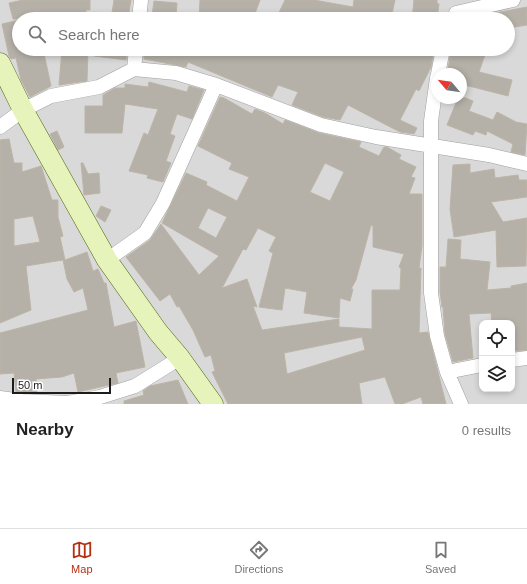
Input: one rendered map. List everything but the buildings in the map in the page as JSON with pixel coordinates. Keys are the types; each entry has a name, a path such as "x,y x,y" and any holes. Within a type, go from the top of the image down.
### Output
{"main road":[{"path":"0,63 23,110 107,260 158,332 180,358 212,404"}],"street":[{"path":"140,12 141,0"},
{"path":"454,11 513,0"},
{"path":"134,69 135,56"},
{"path":"439,68 442,56"},
{"path":"0,127 23,110 51,96 99,87 134,69 176,73 216,85 321,125 432,147 489,155 527,164"},
{"path":"107,260 145,233 163,203 216,85"},
{"path":"433,104 431,121 431,293 437,336 448,372 461,404"},
{"path":"0,398 22,401 68,403 100,397 134,386 180,358"},
{"path":"515,360 527,358"},
{"path":"448,372 479,366"}],"shaded area":[{"path":"0,0 527,0 527,404 0,404"}]}
